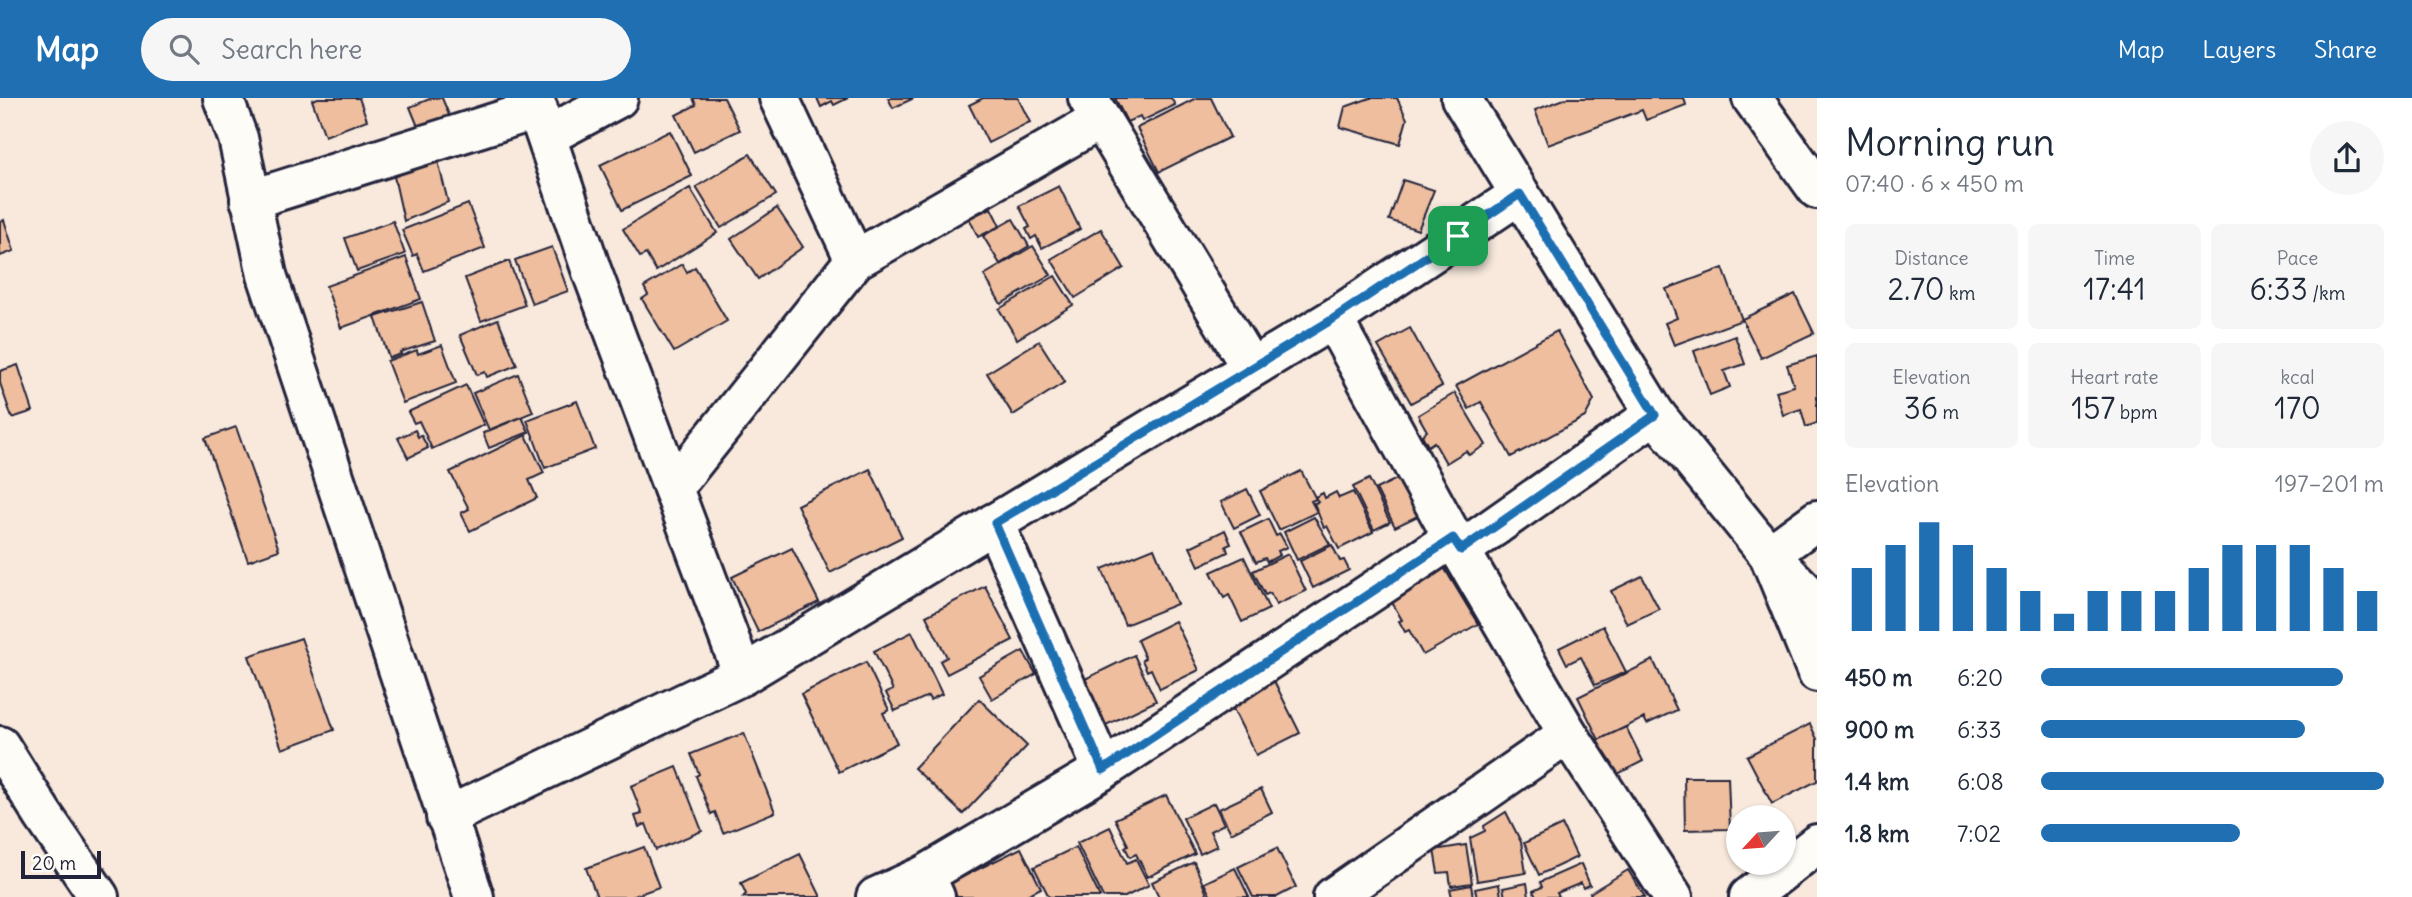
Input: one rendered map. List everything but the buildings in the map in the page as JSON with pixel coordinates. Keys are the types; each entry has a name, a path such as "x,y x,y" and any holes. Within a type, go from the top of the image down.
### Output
{"street":[{"path":"223,98 238,138 267,275 474,897"},
{"path":"250,200 539,114 618,98"},
{"path":"779,98 855,260"},
{"path":"1461,98 1655,415 1769,555 1817,603"},
{"path":"1752,98 1817,189"},
{"path":"673,488 855,260 1094,109 1251,368"},
{"path":"539,114 592,272 743,675"},
{"path":"446,817 743,675 1333,319 1520,194"},
{"path":"1333,319 1457,544 1568,734 1673,897"},
{"path":"876,897 930,886 1103,770 1655,415"},
{"path":"1769,555 1817,520"},
{"path":"995,523 1103,770"},
{"path":"1769,555 1817,672"},
{"path":"1333,897 1568,734"},
{"path":"0,746 99,897"},
{"path":"1749,897 1817,844"}],"route":[{"path":"1520,194 1655,415 1461,550 1453,538 1103,770 995,523 1333,319 1458,236 1520,194"}]}
